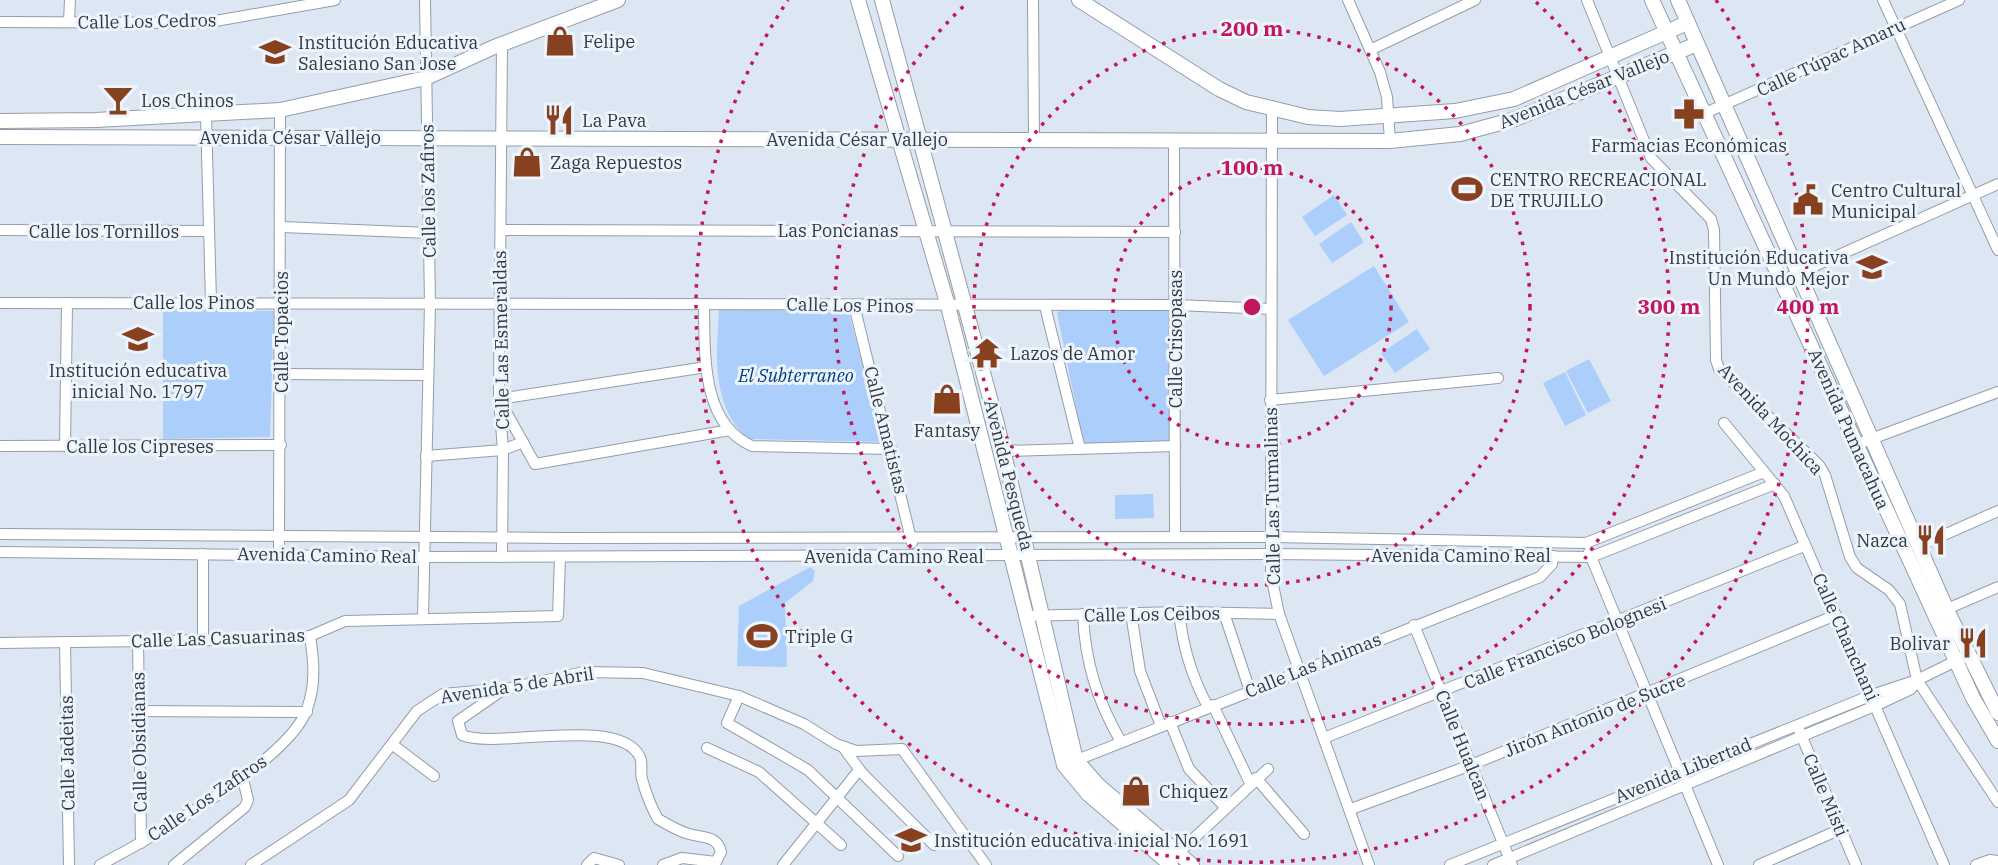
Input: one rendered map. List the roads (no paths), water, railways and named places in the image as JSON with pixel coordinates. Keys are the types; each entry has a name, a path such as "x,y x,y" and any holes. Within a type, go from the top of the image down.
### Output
{"main road":[{"name":"Avenida César Vallejo","path":"0,121 206,116 280,110 426,78 502,43 618,0"},
{"name":"Avenida Pesqueda","path":"858,0 947,306 1025,615 1070,762 1088,794 1170,862 1192,865"},
{"name":"Avenida Pesqueda","path":"882,0 1004,451 1044,615 1070,762"},
{"name":"Avenida César Vallejo","path":"1079,0 1219,89 1246,102 1308,117 1388,118 1455,111 1514,99 1610,60 1688,23"},
{"name":"Avenida Pumacahua","path":"1652,0 1855,445 1962,659 1993,709 1998,741"},
{"name":"Avenida Pumacahua","path":"1678,0 1919,546 1940,612"},
{"name":"Avenida César Vallejo","path":"0,137 206,136 282,140 426,138 502,141 918,138 1390,141 1460,134 1515,119 1697,44"},
{"path":"1455,111 1460,134"},
{"path":"978,428 997,424"}],"street":[{"path":"69,22 70,0"},
{"name":"Calle Los Cedros","path":"0,22 204,23 283,5 335,0"},
{"path":"425,0 426,78"},
{"path":"1032,0 1034,139"},
{"path":"1348,0 1380,72 1390,141"},
{"path":"1370,50 1475,0"},
{"name":"Avenida Mochica","path":"1587,0 1651,158 1711,219 1714,230 1716,360 1719,369 1825,475 1850,557 1857,568 1888,590 1899,604 1917,680 1998,802"},
{"path":"1883,0 1998,250"},
{"name":"Calle Túpac Amaru","path":"1703,114 1959,0"},
{"name":"Calle Las Esmeraldas","path":"502,43 499,400 503,450 502,557"},
{"name":"Calle los Zafiros","path":"426,78 430,304"},
{"name":"Calle Topacios","path":"279,554 282,302 280,110"},
{"name":"Calle Las Turmalinas","path":"1272,110 1270,575 1279,614 1298,672 1351,809 1369,865"},
{"path":"206,116 211,302"},
{"name":"Calle Crisopasas","path":"1174,141 1175,537"},
{"path":"1782,281 1998,184"},
{"path":"282,227 429,233"},
{"name":"Calle los Tornillos","path":"0,230 209,231"},
{"name":"Las Poncianas","path":"500,230 1175,232"},
{"name":"Calle los Pinos","path":"0,303 430,304"},
{"path":"65,446 67,303"},
{"path":"423,617 430,304"},
{"name":"Calle Los Pinos","path":"430,304 967,307 1176,304 1271,309"},
{"path":"704,304 706,367 712,396 730,430 752,446 891,449"},
{"name":"Calle Amatistas","path":"854,305 915,556"},
{"path":"1045,306 1080,449"},
{"path":"706,367 499,400 535,464 730,430"},
{"path":"281,374 428,375"},
{"path":"1270,400 1498,378"},
{"path":"1855,445 1998,392"},
{"name":"Calle Chanchani","path":"1724,423 1784,496 1944,865"},
{"path":"426,456 503,450 523,442"},
{"name":"Calle los Cipreses","path":"0,446 281,445"},
{"path":"1004,451 1175,446"},
{"name":"Avenida Camino Real","path":"0,534 501,538 1272,537 1586,543 1764,472"},
{"name":"Avenida Camino Real","path":"0,552 502,557 1271,554 1591,557 1775,484"},
{"path":"1919,546 1998,511"},
{"path":"1586,543 1718,865"},
{"name":"Calle Francisco Bolognesi","path":"1324,738 1618,623 1804,546"},
{"path":"203,554 203,640"},
{"name":"Calle Las Ánimas","path":"1070,762 1540,577 1552,564 1553,556"},
{"name":"Calle Las Casuarinas","path":"0,643 310,636 345,621 423,617 558,616 560,557"},
{"path":"1940,612 1998,587"},
{"path":"1179,612 1183,645 1192,677 1253,780 1304,834"},
{"name":"Calle Los Ceibos","path":"1025,615 1179,612 1279,614"},
{"path":"1131,613 1140,671 1189,769 1225,807"},
{"path":"1224,613 1250,691"},
{"path":"1083,614 1085,648 1092,681 1104,713 1121,742"},
{"name":"Jirón Antonio de Sucre","path":"1351,809 1471,765 1836,615"},
{"name":"Calle Hualcan","path":"1414,625 1511,862"},
{"name":"Calle Los Zafiros","path":"100,865 141,843 277,750 307,712 315,669 310,636"},
{"name":"Calle Obsidianas","path":"138,641 141,843"},
{"name":"Calle Jadeitas","path":"65,642 69,865"},
{"name":"Avenida Libertad","path":"1450,865 1797,724 1911,689 1917,680 1962,659"},
{"name":"Avenida 5 de Abril","path":"251,865 349,800 417,711 429,700 443,694 504,689 583,672 643,673 739,696 804,724 843,747 856,751 902,749 986,865"},
{"path":"504,689 458,721 461,735 480,738 539,734 598,737 633,749 641,758 642,779 658,819 689,834 714,840 720,845 721,852 716,862 682,858 663,865"},
{"path":"739,696 727,723 808,771 898,856"},
{"name":"Avenida Libertad","path":"1493,865 1511,862 1686,787 1802,736 1874,700"},
{"path":"137,711 307,712"},
{"name":"Calle Misti","path":"1797,724 1856,865"},
{"path":"393,745 433,776"},
{"path":"707,747 759,772 841,845"},
{"path":"843,747 859,770 934,845"},
{"path":"1170,862 1253,780 1268,769"},
{"path":"783,865 859,770"},
{"path":"174,865 245,807 248,800 242,775"},
{"path":"1759,865 1841,829"},
{"path":"587,865 593,858 600,857 619,865"},
{"path":"1976,865 1990,860 1998,861"}],"place":[{"name":"Felipe","path":"560,41"},
{"name":"Institución Educativa Salesiano San Jose","path":"275,52"},
{"name":"Los Chinos","path":"118,100"},
{"name":"Farmacias Económicas","path":"1689,114"},
{"name":"La Pava","path":"559,120"},
{"name":"Zaga Repuestos","path":"527,162"},
{"name":"CENTRO RECREACIONAL DE TRUJILLO","path":"1467,189"},
{"name":"Centro Cultural Municipal","path":"1808,200"},
{"name":"Institución Educativa Un Mundo Mejor","path":"1872,267"},
{"name":"Institución educativa inicial No. 1797","path":"138,339"},
{"name":"Lazos de Amor","path":"987,353"},
{"name":"Fantasy","path":"947,399"},
{"name":"Nazca","path":"1931,540"},
{"name":"Triple G","path":"762,636"},
{"name":"Bolivar","path":"1973,643"},
{"name":"Chiquez","path":"1136,791"},
{"name":"Institución educativa inicial No. 1691","path":"911,840"}],"park label":[{"name":"El Subterraneo","path":"796,375"}]}
